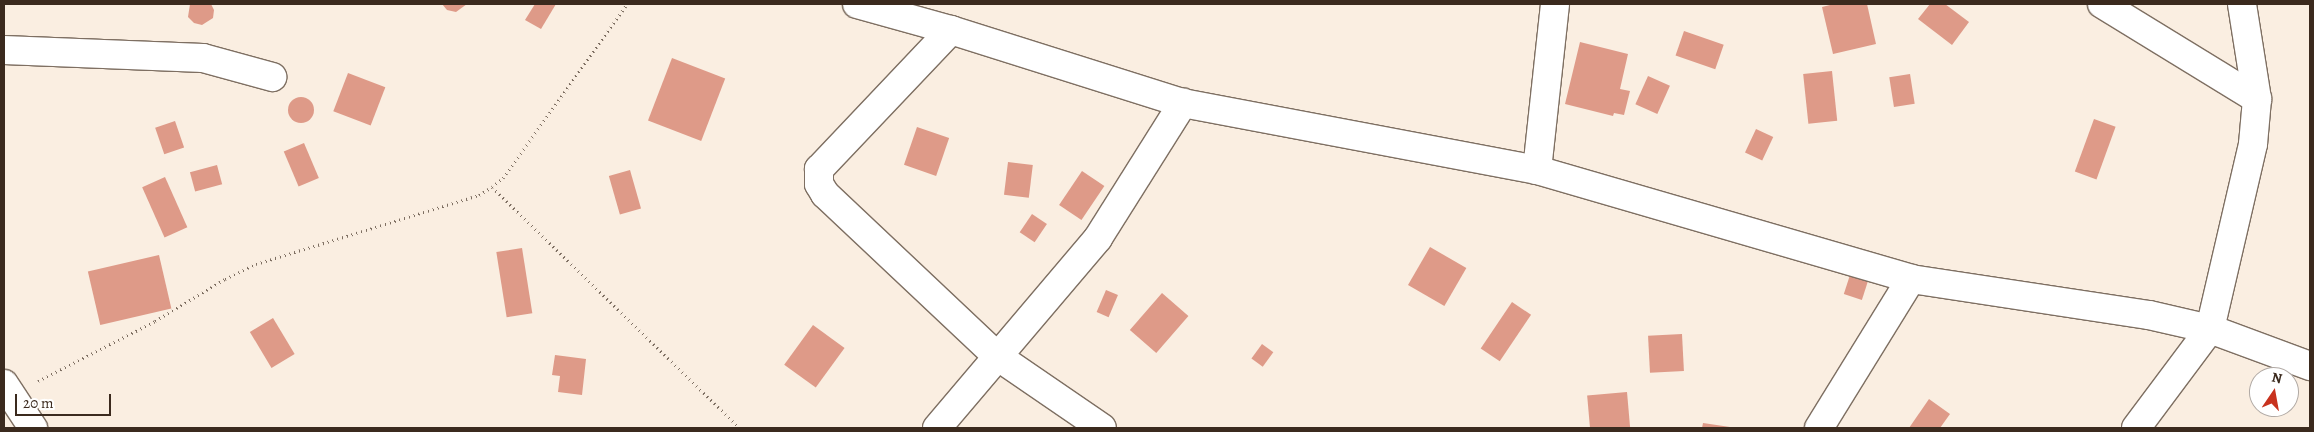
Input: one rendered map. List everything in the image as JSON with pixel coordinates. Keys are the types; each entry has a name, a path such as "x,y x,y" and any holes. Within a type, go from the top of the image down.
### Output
{"street":[{"path":"857,4 951,30 1183,103 1537,170 1911,279 2149,315 2210,329 2310,366"},
{"path":"1537,170 1555,4"},
{"path":"2102,4 2257,99"},
{"path":"2136,428 2210,329 2253,144 2257,99 2242,4"},
{"path":"951,30 819,169 817,175 819,184 824,194 997,356 1102,428"},
{"path":"4,50 203,58 272,77"},
{"path":"937,428 1098,238 1183,103"},
{"path":"1819,428 1911,279"},
{"path":"7,390 33,428"}],"path":[{"path":"7,390 154,321 225,279 256,264 479,195 492,187 503,178 627,4"},
{"path":"492,187 740,428"}],"building":[{"path":"190,4 211,4 214,10 213,18 202,25 194,23 188,17"},
{"path":"442,4 467,4 456,12 447,10"},
{"path":"535,4 556,4 541,29 525,20"},
{"path":"1834,4 1867,4 1876,44 1833,54 1822,7"},
{"path":"1930,4 1945,4 1969,22 1952,45 1918,19"},
{"path":"1684,31 1724,45 1715,69 1676,56"},
{"path":"1580,42 1628,54 1620,89 1630,91 1624,115 1614,113 1613,116 1565,104"},
{"path":"672,58 725,78 701,141 648,121"},
{"path":"1832,71 1837,121 1808,124 1803,74"},
{"path":"348,73 385,87 371,126 333,111"},
{"path":"1910,74 1915,104 1894,107 1889,77"},
{"path":"1648,76 1670,86 1657,114 1635,104"},
{"path":"301,97 310,101 314,110 310,119 301,123 292,119 288,110 292,101"},
{"path":"2094,119 2116,127 2096,179 2075,172"},
{"path":"175,121 184,147 164,154 155,128"},
{"path":"917,127 949,138 936,176 904,165"},
{"path":"1756,129 1773,137 1762,161 1745,153"},
{"path":"304,143 319,178 299,187 284,152"},
{"path":"1008,162 1033,165 1029,198 1004,195"},
{"path":"217,165 222,184 195,192 190,172"},
{"path":"630,170 641,208 620,215 609,176"},
{"path":"1082,171 1104,186 1081,220 1059,205"},
{"path":"165,177 187,227 165,237 142,187"},
{"path":"1032,214 1047,224 1035,242 1020,232"},
{"path":"1430,247 1466,268 1444,306 1408,285"},
{"path":"522,248 532,313 507,317 496,252"},
{"path":"159,255 171,309 100,325 88,271"},
{"path":"1850,275 1868,281 1862,300 1844,294"},
{"path":"1106,290 1118,295 1109,317 1097,312"},
{"path":"1162,293 1188,316 1156,353 1130,330"},
{"path":"1512,302 1531,315 1500,361 1481,348"},
{"path":"273,318 295,354 271,368 250,332"},
{"path":"813,325 845,348 816,388 784,365"},
{"path":"1682,334 1684,371 1650,373 1648,336"},
{"path":"1262,344 1273,352 1263,367 1251,359"},
{"path":"555,355 586,359 582,395 558,392 560,376 552,375"},
{"path":"1627,392 1630,428 1590,428 1587,395"},
{"path":"1929,399 1950,414 1940,428 1909,428"},
{"path":"1703,423 1730,427 1730,428 1702,428"}]}
